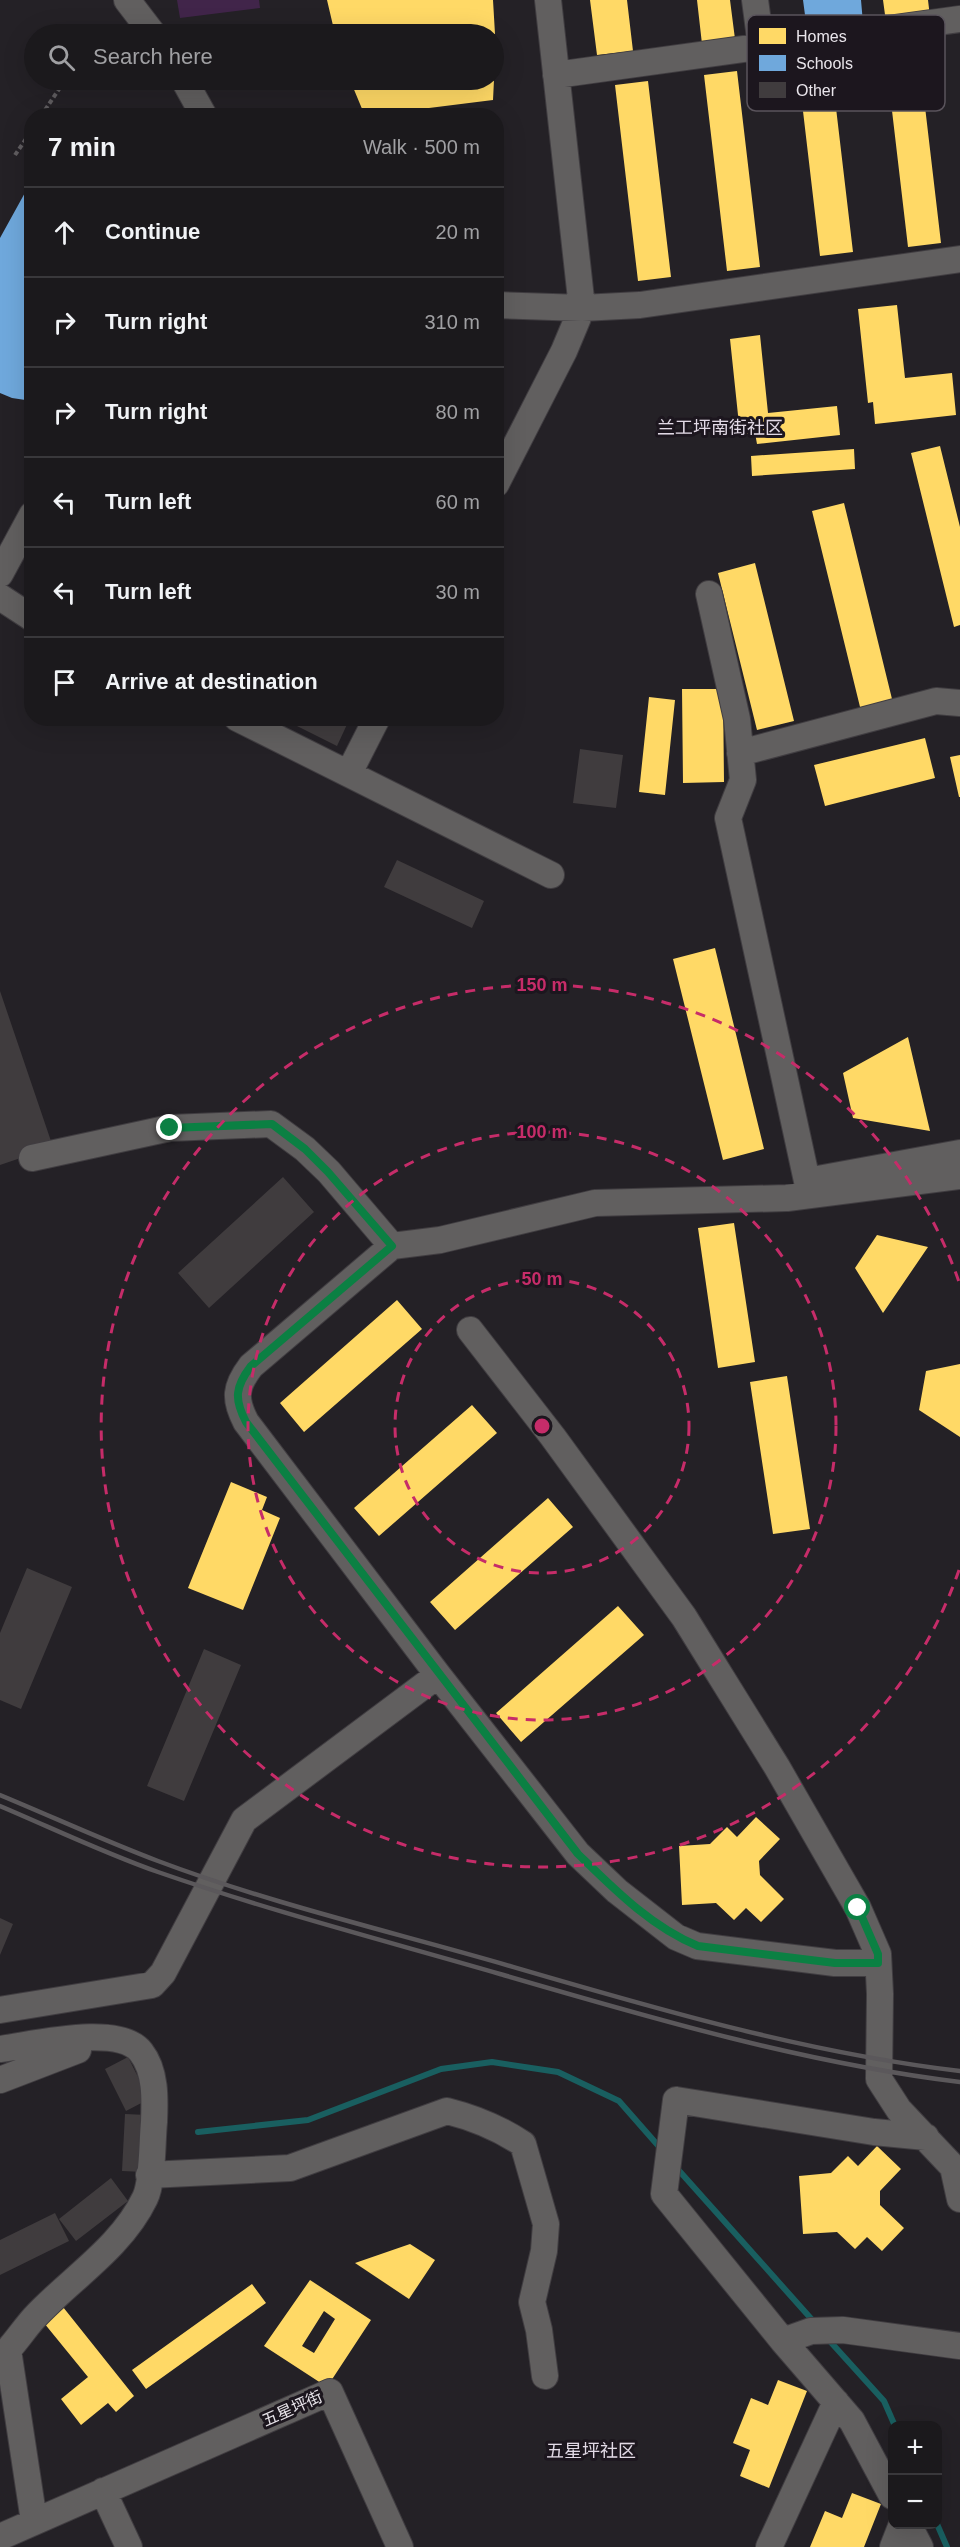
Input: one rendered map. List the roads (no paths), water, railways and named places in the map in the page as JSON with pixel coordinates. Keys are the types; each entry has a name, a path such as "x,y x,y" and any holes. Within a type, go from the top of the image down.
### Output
{"street":[{"path":"127,0 145,24"},
{"path":"504,468 564,351 582,308 548,0"},
{"path":"755,0 757,15"},
{"path":"945,21 960,19"},
{"path":"556,75 747,47"},
{"path":"190,90 200,108"},
{"path":"504,305 582,308 640,305 960,259"},
{"path":"0,574 24,530"},
{"path":"709,594 736,718 743,780 728,818 807,1181 960,1153"},
{"path":"0,597 24,613"},
{"path":"740,753 936,701 960,703"},
{"path":"253,726 550,875"},
{"path":"349,773 373,726"},
{"path":"32,1158 170,1128 272,1124 305,1149 328,1172 392,1246"},
{"path":"878,1963 835,1963 698,1946 676,1937 616,1892 578,1854 438,1675 246,1422 237,1405 241,1379 251,1366 392,1246 440,1240 595,1203 787,1198 960,1176"},
{"path":"470,1330 553,1437 684,1617 777,1767 858,1908 878,1954 879,2079 899,2110 953,2167 960,2199"},
{"path":"0,2010 152,1985 163,1973 244,1820 438,1675"},
{"path":"0,2049 98,2036 124,2040 141,2051 156,2094 145,2197 117,2238 34,2318 8,2350 34,2521"},
{"path":"0,2080 65,2053 124,2040"},
{"path":"888,2488 852,2421 664,2194 666,2175 676,2100 874,2132 926,2137"},
{"path":"149,2175 290,2168 447,2111 501,2130 523,2144 546,2224 543,2251 532,2302 539,2330 544,2376"},
{"path":"783,2340 811,2331 843,2330 960,2346"},
{"name":"五星坪街","path":"0,2537 330,2392 395,2545"},
{"path":"769,2547 836,2402"},
{"path":"103,2491 129,2547"},
{"path":"893,2547 901,2529"},
{"path":"911,2529 920,2547"}],"waterway":[{"path":"198,2132 308,2120 441,2069 492,2062 558,2072 619,2101 662,2150"},
{"path":"674,2165 815,2323"},
{"path":"827,2338 884,2401 893,2421"},
{"path":"939,2529 947,2547"}],"railway":[{"path":"0,1795 158,1861 289,1904 733,2028 846,2053 960,2071"},
{"path":"0,1806 98,1849 158,1872 328,1925 614,2007 728,2037 844,2063 960,2082"}],"district":[{"name":"兰工坪南街社区","path":"720,428"},
{"name":"五星坪社区","path":"591,2451"}]}
